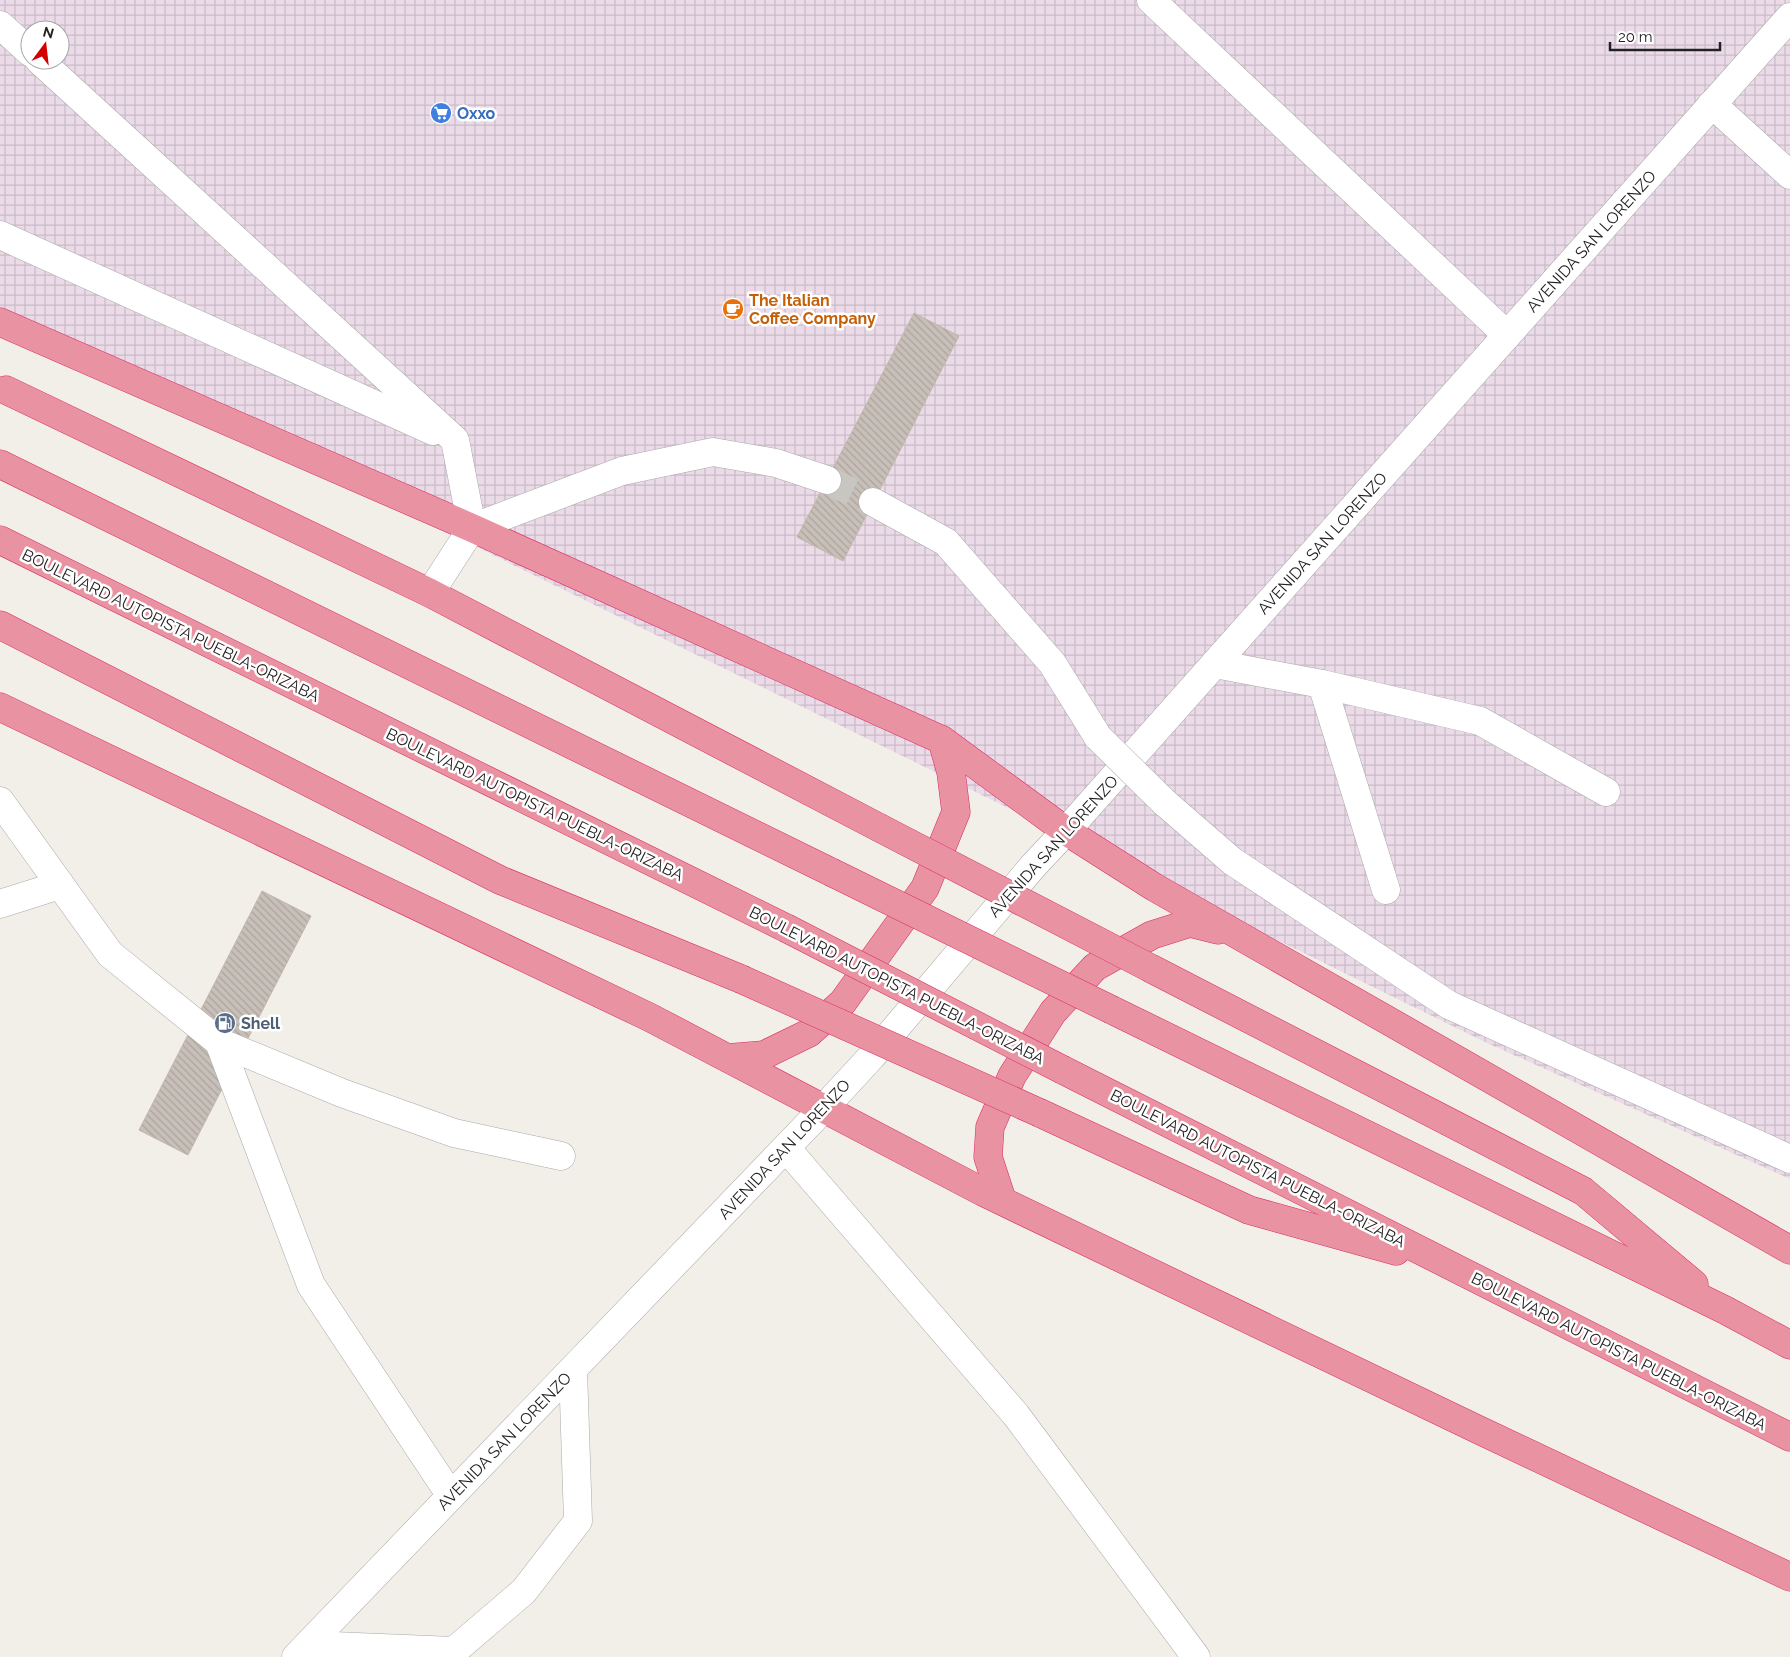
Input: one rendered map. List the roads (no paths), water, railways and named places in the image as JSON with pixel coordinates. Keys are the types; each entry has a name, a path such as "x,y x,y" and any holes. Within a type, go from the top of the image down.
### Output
{"highway":[{"path":"0,322 472,528 942,740 1066,831 1154,887 1790,1250"},
{"path":"6,390 430,594 1584,1191 1726,1310"},
{"path":"0,464 1726,1310 1790,1344"},
{"name":"BOULEVARD AUTOPISTA PUEBLA-ORIZABA","path":"0,540 786,928 1790,1437"},
{"path":"0,625 500,880 741,979 1040,1113 1249,1210 1456,1268"},
{"path":"0,707 640,1012 1002,1200 1479,1430 1790,1577"},
{"path":"728,1058 764,1055 809,1033 842,1002 925,888 956,812 951,772 942,740"},
{"path":"1002,1200 988,1157 990,1127 1012,1076 1053,1012 1095,967 1152,935 1190,923 1244,937"}],"street":[{"path":"1151,0 1507,335"},
{"name":"AVENIDA SAN LORENZO","path":"302,1651 786,1148 872,1056 1034,864 1066,831 1790,17"},
{"path":"0,25 20,43"},
{"path":"50,70 455,440 472,528"},
{"path":"1712,104 1790,175"},
{"path":"0,235 455,440"},
{"path":"430,594 472,528 622,471 713,452 776,463 827,480"},
{"path":"873,502 946,542 1052,663 1098,737 1164,802 1232,861 1449,1004 1790,1159"},
{"path":"1215,664 1322,684 1480,721 1606,792"},
{"path":"1322,684 1386,890"},
{"path":"0,801 110,954 219,1042 342,1093 454,1133 561,1156"},
{"path":"0,904 60,885"},
{"path":"219,1042 311,1285 451,1496"},
{"path":"786,1148 1016,1415 1192,1656"},
{"path":"302,1651 454,1651 524,1591 578,1521 573,1369"}],"tunnel":[{"path":"827,480 873,502"}],"place":[{"name":"Oxxo","path":"441,113"},
{"name":"The Italian Coffee Company","path":"733,309"},
{"name":"Shell","path":"225,1023"}]}
